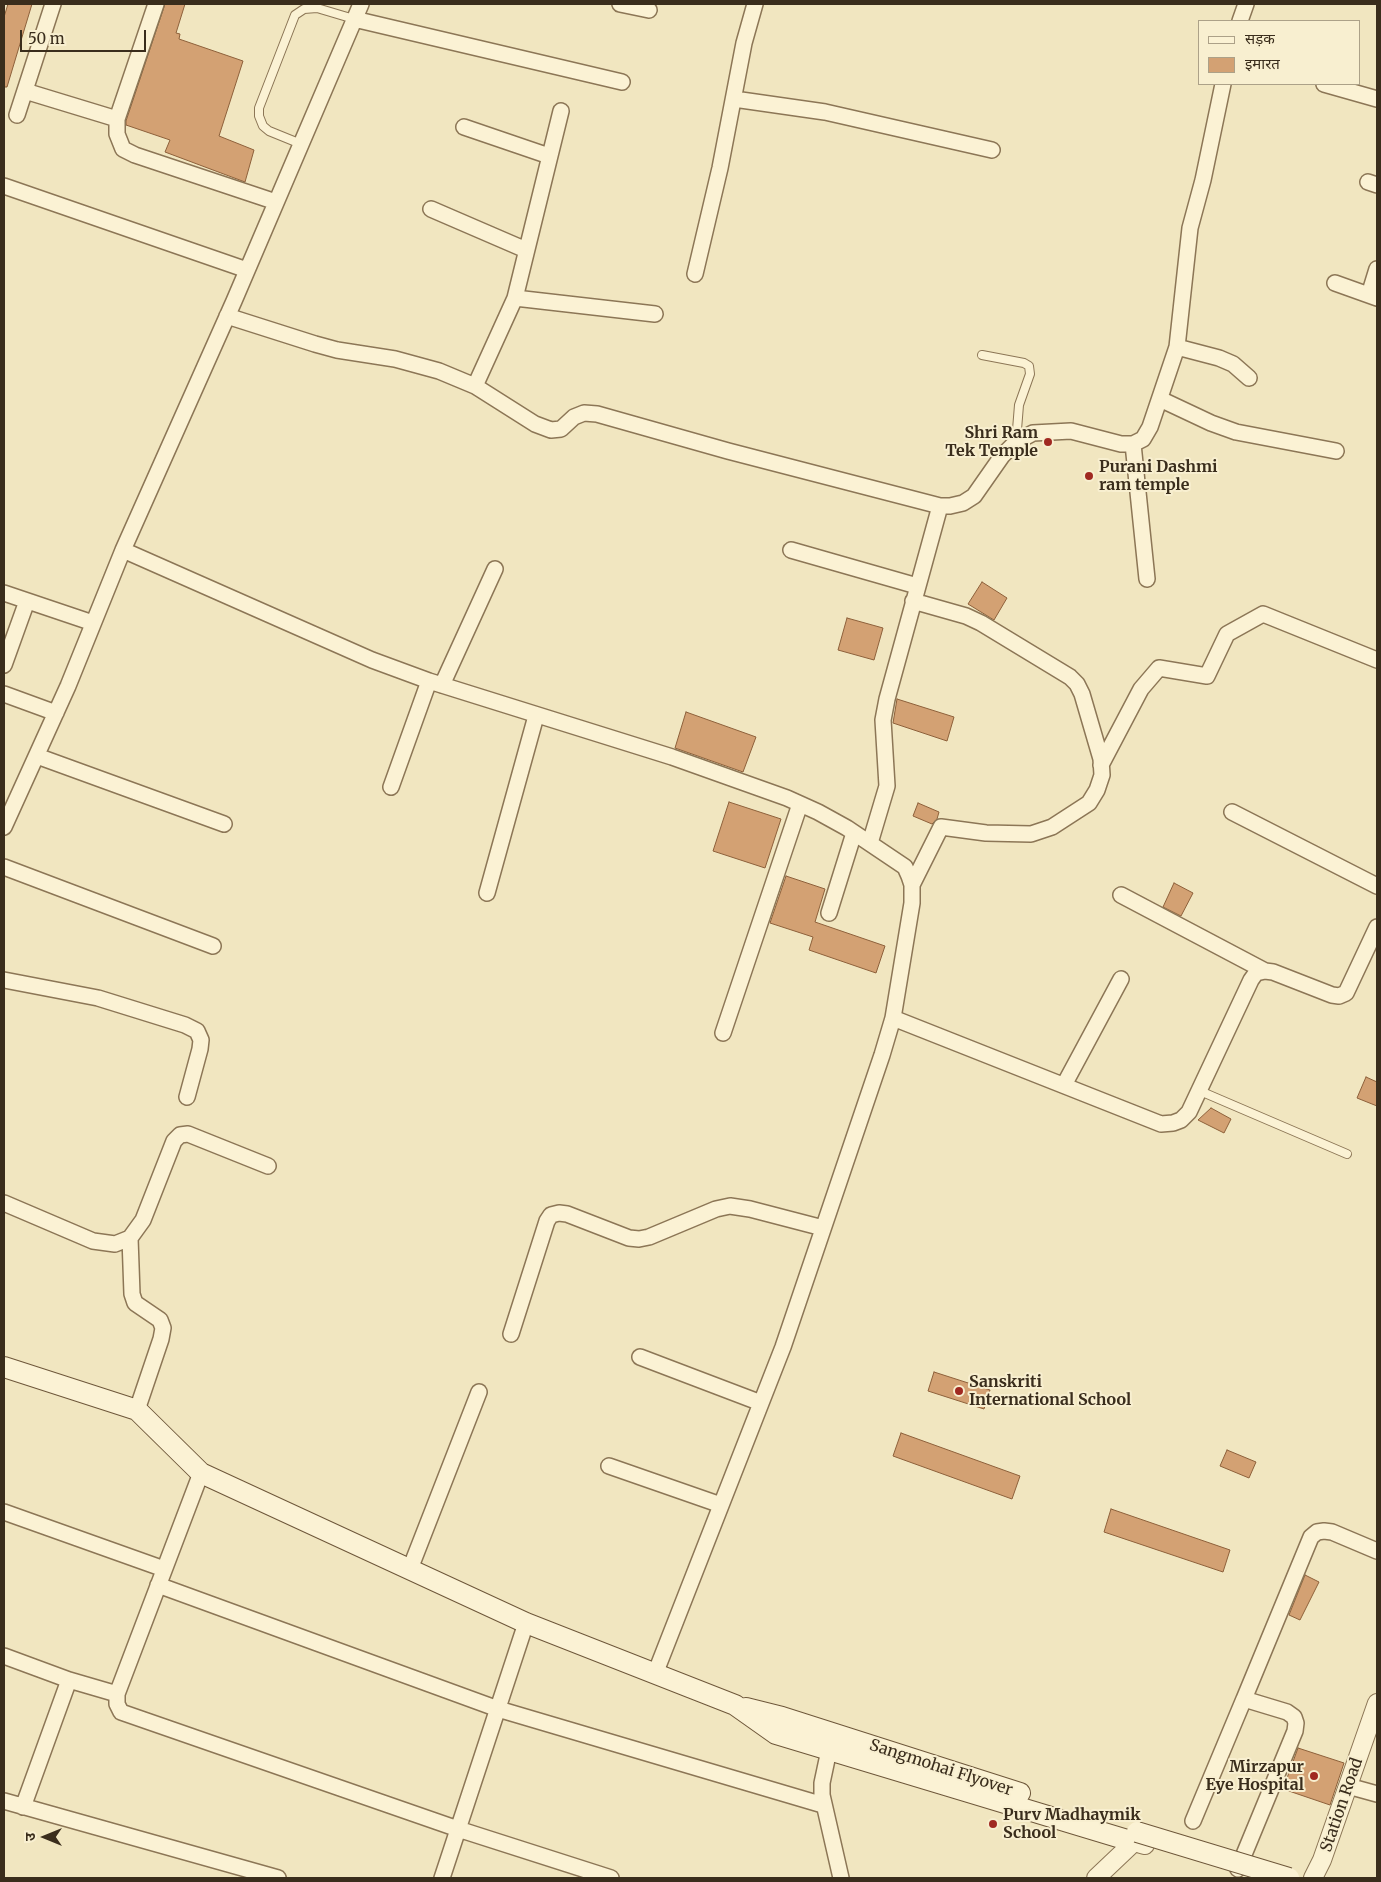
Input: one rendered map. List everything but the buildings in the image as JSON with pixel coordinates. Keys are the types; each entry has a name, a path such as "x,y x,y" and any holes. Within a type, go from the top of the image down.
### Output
{"main road":[{"path":"4,1367 136,1410 201,1473 526,1623 735,1705 776,1734 1136,1837"},
{"name":"Sangmohai Flyover","path":"735,1705 782,1717 953,1771 1136,1837 1289,1878"}],"street":[{"path":"17,115 53,4"},
{"path":"156,4 117,119 117,134 123,149 135,155 276,202"},
{"path":"4,826 56,713 123,550 227,316 361,4"},
{"path":"620,4 650,10"},
{"path":"695,274 720,168 744,43 755,4"},
{"path":"1240,20 1246,4"},
{"path":"354,19 622,82"},
{"path":"227,316 337,350 418,364 439,371 475,386 535,424 551,430 561,429 574,417 584,413 597,414 728,451 940,506 963,503 974,496 1002,456 1016,442 1033,433 1072,431 1121,444 1133,444 1143,439 1147,433 1177,347 1190,228 1203,180 1223,85"},
{"path":"1328,85 1377,99"},
{"path":"25,91 117,119"},
{"path":"734,99 825,112 992,150"},
{"path":"475,386 515,298 561,111"},
{"path":"464,127 549,156"},
{"path":"4,186 247,270"},
{"path":"431,209 526,250"},
{"path":"1335,282 1373,296 1377,269"},
{"path":"515,298 654,314"},
{"path":"1177,347 1220,358 1233,364 1249,378"},
{"path":"1160,400 1210,423 1236,432 1336,451"},
{"path":"1133,444 1147,578"},
{"path":"870,843 887,786 883,717 940,506"},
{"path":"123,550 372,660 536,716 672,757 800,804 854,833 905,867 912,885 912,903 893,1018 783,1347 655,1674"},
{"path":"791,550 917,586"},
{"path":"391,787 436,683 495,569"},
{"path":"4,593 94,623"},
{"path":"4,665 27,601"},
{"path":"912,885 941,827 986,833 1031,834 1052,827 1089,803 1097,790 1102,775 1082,694 1070,677 981,623 966,616 913,601"},
{"path":"1101,765 1141,689 1159,668 1207,676 1227,634 1263,614 1377,660"},
{"path":"4,694 56,713"},
{"path":"487,893 536,716"},
{"path":"37,756 224,824"},
{"path":"723,1033 800,804"},
{"path":"1232,812 1377,886"},
{"path":"829,913 854,833"},
{"path":"4,868 213,946"},
{"path":"1121,895 1265,971"},
{"path":"893,1018 1161,1124 1173,1123 1181,1120 1189,1112 1256,973 1274,972 1332,996 1346,994 1377,927"},
{"path":"1064,1085 1121,979"},
{"path":"4,980 98,998 185,1025 197,1031 201,1040 200,1049 187,1097"},
{"path":"4,1203 93,1241 115,1244 130,1238 143,1220 174,1141 180,1135 188,1134 268,1166"},
{"path":"511,1334 546,1221 551,1214 567,1214 629,1238 639,1239 649,1237 716,1209 730,1206 750,1209 823,1228"},
{"path":"130,1238 132,1294 135,1303 160,1320 163,1328 161,1339 136,1410"},
{"path":"640,1358 761,1403"},
{"path":"410,1569 479,1392"},
{"path":"610,1466 721,1505"},
{"path":"201,1473 117,1694 117,1704 121,1712 458,1829 611,1878"},
{"path":"4,1512 164,1569"},
{"path":"1194,1820 1311,1537 1317,1532 1332,1532 1377,1551"},
{"path":"158,1585 498,1709 823,1806"},
{"path":"442,1878 526,1623"},
{"path":"4,1656 69,1680 117,1694"},
{"path":"23,1806 69,1680"},
{"path":"1238,1869 1295,1731 1296,1723 1294,1717 1287,1712 1244,1699"},
{"name":"Station Road","path":"1313,1878 1322,1860 1377,1703"},
{"path":"829,1750 822,1783 823,1806 841,1878"},
{"path":"1348,1786 1377,1794"},
{"path":"4,1801 278,1878"},
{"path":"1096,1878 1136,1837 1271,1878"}],"lane":[{"path":"301,144 269,131 263,126 259,116 259,108 295,15 304,9 317,8 354,19"},
{"path":"982,355 1024,362 1029,366 1030,374 1019,405 1016,442"},
{"path":"1200,1091 1347,1154"}],"place":[{"name":"Shri Ram Tek Temple","path":"1048,442"},
{"name":"Purani Dashmi ram temple","path":"1089,476"},
{"name":"Sanskriti International School","path":"959,1391"},
{"name":"Mirzapur Eye Hospital","path":"1314,1776"},
{"name":"Purv Madhaymik School","path":"993,1824"}]}
